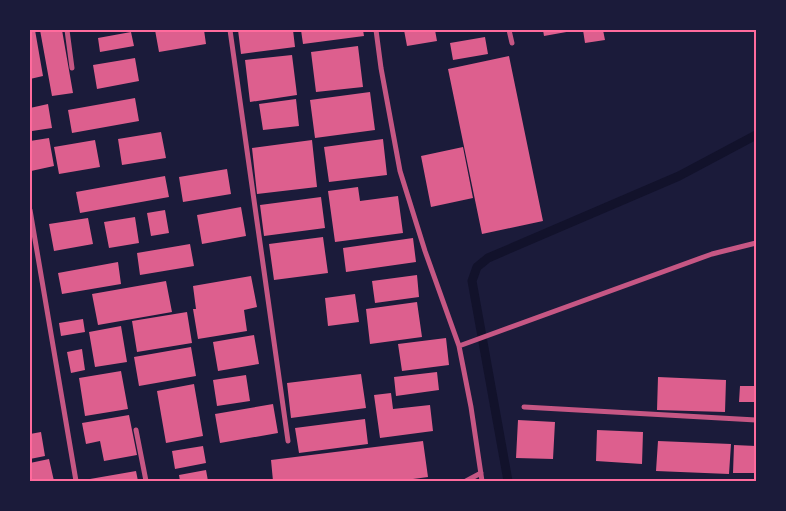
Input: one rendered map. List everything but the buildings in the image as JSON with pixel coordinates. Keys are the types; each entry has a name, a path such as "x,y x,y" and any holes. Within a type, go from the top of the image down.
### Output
{"street":[{"path":"67,30 72,68"},
{"path":"230,30 288,441"},
{"path":"376,30 400,171 425,251 459,346 471,407 482,481"},
{"path":"509,30 512,43"},
{"path":"30,210 76,481"},
{"path":"459,346 712,254 756,243"},
{"path":"524,407 756,420"},
{"path":"136,430 146,481"},
{"path":"466,481 481,473"}],"waterway":[{"path":"508,481 472,281 477,267 488,258 679,176 756,135"}]}
